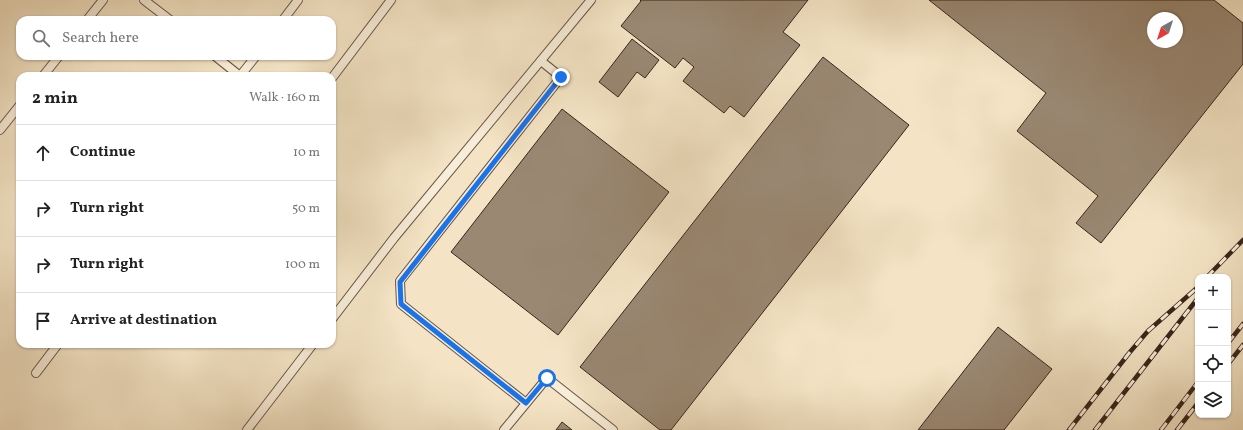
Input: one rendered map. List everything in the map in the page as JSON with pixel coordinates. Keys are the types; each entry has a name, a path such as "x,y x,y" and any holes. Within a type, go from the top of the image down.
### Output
{"lane":[{"path":"90,16 103,0"},
{"path":"144,0 165,16"},
{"path":"286,16 298,0"},
{"path":"336,73 391,0"},
{"path":"336,314 394,238 592,0"},
{"path":"46,72 56,60"},
{"path":"220,60 236,72"},
{"path":"244,72 253,60"},
{"path":"526,403 401,304 400,282 561,77 540,61"},
{"path":"0,130 16,113"},
{"path":"36,373 55,348"},
{"path":"247,430 310,348"},
{"path":"504,430 547,378 613,430"}],"building":[{"path":"640,0 808,0 783,32 800,45 744,117 730,106 724,113 683,81 694,67 683,58 675,68 621,26 641,1"},
{"path":"929,0 1214,0 1243,23 1243,64 1101,243 1076,223 1098,196 1017,131 1046,93"},
{"path":"632,39 659,60 645,78 637,72 618,97 599,82"},
{"path":"823,57 909,125 671,430 660,430 580,367"},
{"path":"562,109 669,192 558,335 451,252"},
{"path":"998,327 1052,369 1004,430 918,430"},
{"path":"562,422 572,430 556,430"}],"railway":[{"path":"1210,274 1243,240"},
{"path":"1069,430 1148,331 1195,290"},
{"path":"1095,430 1195,302"},
{"path":"1231,339 1243,324"},
{"path":"1231,360 1243,345"},
{"path":"1161,430 1195,386"},
{"path":"1177,430 1195,407"}],"route":[{"path":"547,378 526,403 401,304 400,282 561,77"}]}
